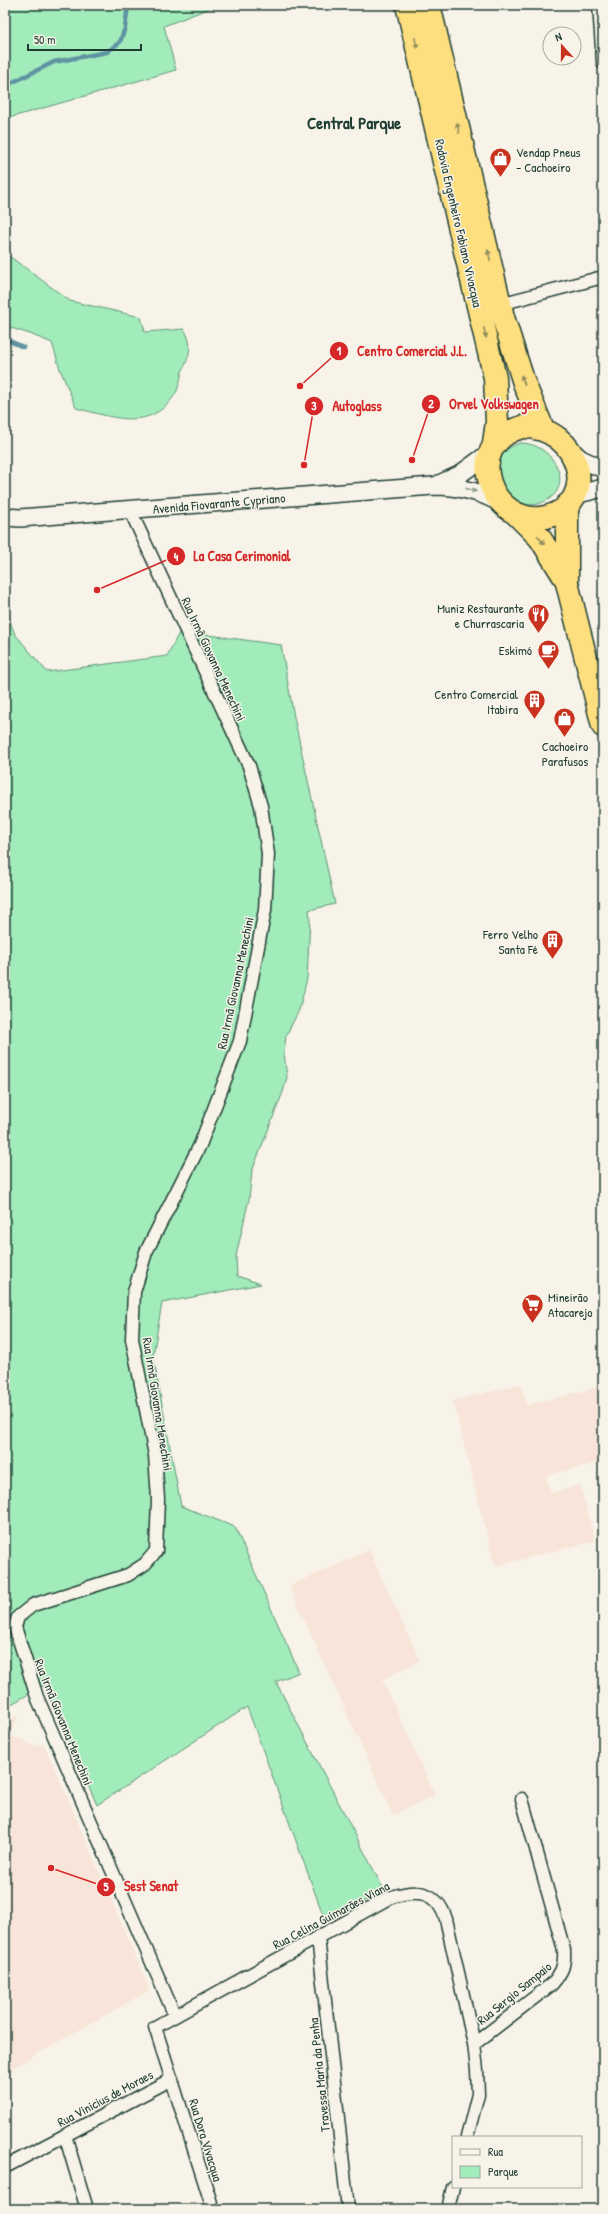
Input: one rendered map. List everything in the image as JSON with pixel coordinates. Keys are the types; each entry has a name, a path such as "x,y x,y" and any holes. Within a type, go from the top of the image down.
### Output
{"highway":[{"name":"Rodovia Engenheiro Fabiano Vivacqua","path":"407,5 495,378 497,422 492,448"},
{"name":"Rodovia Engenheiro Fabiano Vivacqua","path":"429,5 500,304 524,383 543,429"},
{"path":"567,583 571,500 579,476 578,466 569,449 557,438 543,429 532,426 511,430 492,448 486,463 489,485 510,509 540,538 551,552 567,583 603,726"},
{"path":"510,509 523,516 536,518 547,517 558,512 571,500"}],"street":[{"path":"599,5 603,63"},
{"path":"500,304 603,277"},
{"path":"433,486 459,475 492,448"},
{"path":"569,449 581,459 603,469"},
{"path":"433,486 464,488 480,493 510,509"},
{"name":"Avenida Fiovarante Cypriano","path":"5,517 20,518 433,486"},
{"path":"571,500 603,488"},
{"name":"Rua Irmã Giovanna Menechini","path":"130,510 249,766 261,806 268,854 265,910 240,1041 200,1145 146,1252 134,1292 132,1340 155,1455 158,1499 156,1551 145,1564 128,1575 33,1604 18,1618 15,1627 37,1697 175,2016"},
{"name":"Rua Sergio Sampaio","path":"467,2136 478,2094 474,2044 552,1984 562,1972 565,1964 564,1950 522,1799"},
{"name":"Rua Celina Guimarães Viana","path":"175,2016 389,1898 414,1892 426,1894 436,1900 442,1908 446,1919 474,2044"},
{"name":"Travessa Maria da Penha","path":"318,1937 348,2209"},
{"name":"Rua Vinicius de Moraes","path":"5,2167 172,2079 155,2027 175,2016"},
{"name":"Rua Dora Vivacqua","path":"172,2079 213,2209"},
{"path":"65,2135 87,2209"},
{"path":"448,2209 453,2188"}],"shaded area":[{"path":"521,1384 527,1405 603,1386 603,1479 599,1462 546,1476 551,1493 580,1485 595,1541 495,1566 453,1401"},
{"path":"369,1550 420,1661 382,1679 435,1795 393,1815 289,1586"},
{"path":"19,1714 10,1735 35,1746 44,1744 150,1990 5,2072 5,1721"}],"green space":[{"path":"5,5 218,5 164,26 176,70 5,119"},
{"path":"5,253 70,301 141,317 145,332 184,329 190,346 187,361 174,396 164,407 153,414 141,418 116,418 76,408 60,369 52,343 5,326"},
{"path":"520,443 532,445 543,450 557,467 560,478 558,488 552,496 541,503 529,505 518,501 508,493 498,472 500,460 507,450"},
{"path":"5,609 15,634 47,672 167,656 180,631 281,645 294,717 335,904 309,910 310,919 307,979 299,1010 286,1036 284,1053 287,1077 283,1092 252,1171 249,1199 236,1256 237,1276 261,1284 162,1303 153,1356 181,1506 235,1527 299,1672 276,1682 384,1890 326,1923 247,1707 97,1805 44,1685 5,1708"}],"waterway":[{"path":"5,86 54,62 107,52 120,42 125,28 128,5"},
{"path":"5,339 23,347"}],"place":[{"name":"Vendap Pneus - Cachoeiro","path":"501,178"},
{"name":"Centro Comercial J.L.","path":"300,386"},
{"name":"Orvel Volkswagen","path":"412,460"},
{"name":"Autoglass","path":"304,465"},
{"name":"La Casa Cerimonial","path":"97,590"},
{"name":"Muniz Restaurante e Churrascaria","path":"539,634"},
{"name":"Eskimó","path":"548,670"},
{"name":"Centro Comercial Itabira","path":"534,720"},
{"name":"Cachoeiro Parafusos","path":"565,738"},
{"name":"Ferro Velho Santa Fé","path":"553,960"},
{"name":"Mineirão Atacarejo","path":"532,1324"},
{"name":"Sest Senat","path":"51,1868"}],"district":[{"name":"Central Parque","path":"354,123"}]}
